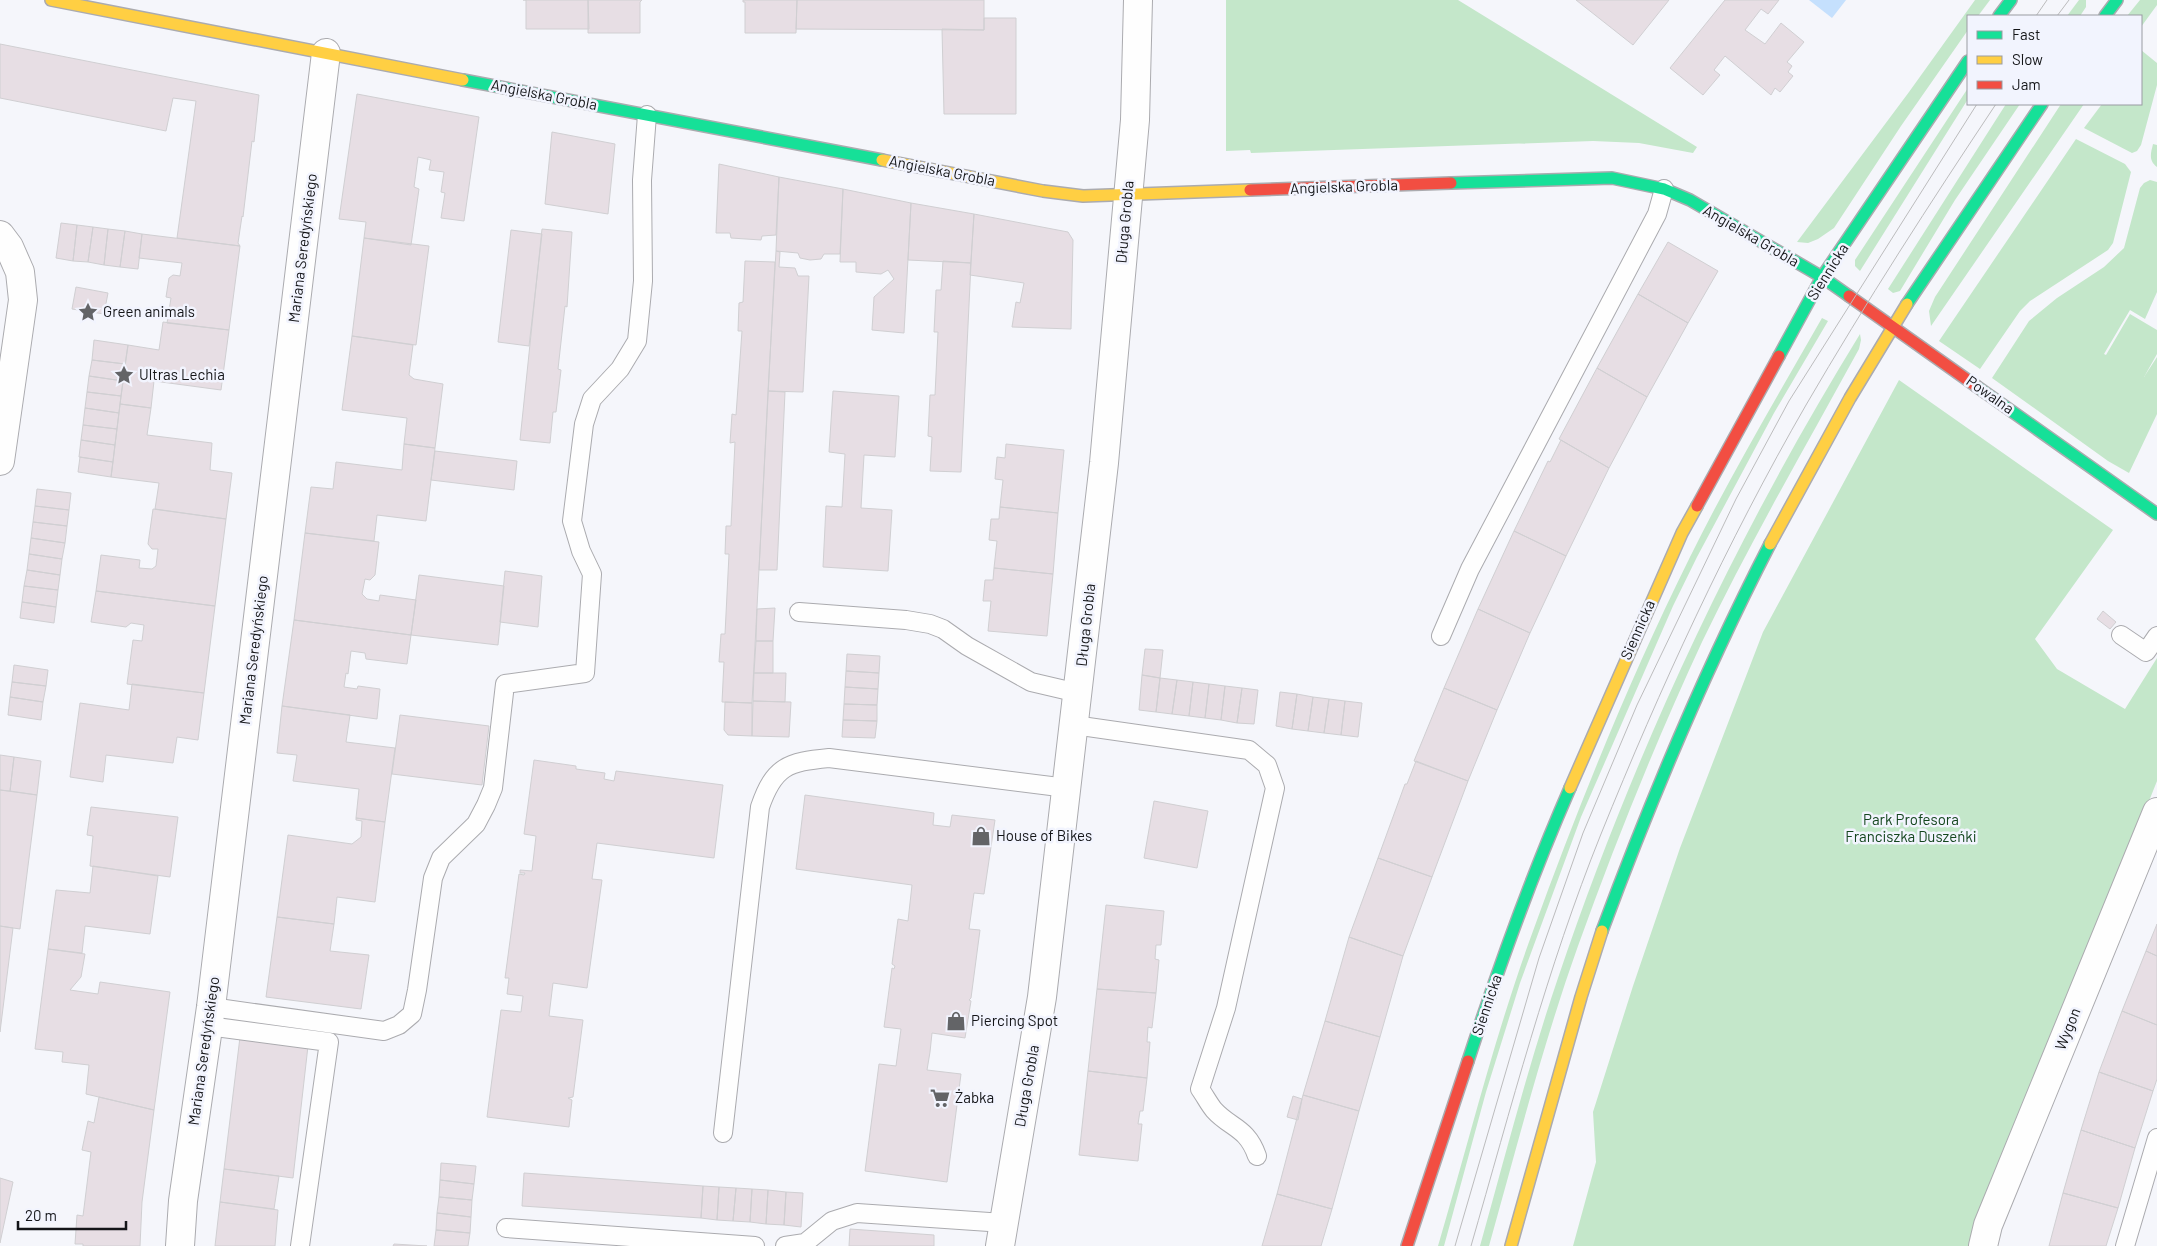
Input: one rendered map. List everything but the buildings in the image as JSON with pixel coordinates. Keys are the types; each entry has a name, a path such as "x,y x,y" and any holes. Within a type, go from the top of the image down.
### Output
{"street":[{"name":"Angielska Grobla","path":"51,0 1043,191 1083,196 1612,178 1664,189 1690,200 1822,277"},
{"name":"Długa Grobla","path":"1002,1234 1042,997 1104,463 1135,120 1138,0"},
{"path":"2000,15 2011,0"},
{"path":"2107,15 2117,0"},
{"name":"Mariana Seredyńskiego","path":"180,1246 183,1201 210,1016 326,53"},
{"name":"Siennicka","path":"1407,1246 1489,997 1553,826 1682,533 1822,277 1967,62"},
{"path":"1511,1246 1600,937 1662,778 1742,599 1822,449 1893,327 1973,203 2041,105"},
{"path":"0,235 9,247 20,272 23,300 0,461"},
{"name":"Powalna","path":"1822,277 2157,514"},
{"name":"Wygon","path":"1983,1246 1988,1225 2157,812"}],"lane":[{"path":"210,1016 384,1031 399,1025 412,1014 433,878 441,858 476,824 486,805 492,788 505,684 585,673 592,574 581,551 572,521 584,424 592,399 620,369 637,341 642,281 642,180 647,115"},
{"path":"1441,636 1470,570 1657,214 1664,189"},
{"path":"799,612 906,620 930,624 943,629 967,646 1031,682 1078,692"},
{"path":"2121,635 2146,652 2157,636"},
{"path":"1074,725 1249,750 1267,765 1275,788 1226,1008 1200,1089 1215,1110 1238,1128 1253,1145 1257,1156"},
{"path":"723,1133 760,807 766,789 775,776 786,767 800,761 829,758 1067,788"},
{"path":"210,1016 329,1042 300,1246"},
{"path":"2125,1246 2157,1138"},
{"path":"785,1246 806,1243 832,1221 857,1213 1002,1234"},
{"path":"506,1228 755,1246"}],"green space":[{"path":"1226,0 1458,0 1697,147 1693,153 1639,143 1593,141 1251,153 1250,150 1226,151"},
{"path":"1975,0 1990,0 1979,15 1967,15 1967,31 1901,126 1834,228 1818,239 1808,243 1797,242"},
{"path":"2079,0 2086,0 2086,7 2081,15 2068,15"},
{"path":"2140,0 2157,0 2157,5 2142,26 2142,15 2128,15"},
{"path":"2142,51 2157,63 2157,85 2141,145 2137,151 2132,153 2084,128 2101,105 2142,105"},
{"path":"1967,90 1967,101 1860,271 1855,266 1855,260"},
{"path":"2005,105 2019,105 1955,200 1900,291 1893,293 1888,289"},
{"path":"2060,105 2083,105 1931,326 1929,311 1935,297"},
{"path":"2076,139 2125,164 2131,172 2113,243 2108,250 2030,301 2020,311 1980,369 1939,341"},
{"path":"2153,144 2157,145 2157,167 2151,159"},
{"path":"2150,180 2157,182 2157,292 2145,319 2130,310 2104,354 2106,355 2130,314 2157,330 2157,354 2144,377 2157,357 2157,414 2129,473 2108,461 1992,378 2029,321 2057,298 2104,267 2124,248 2140,188"},
{"path":"1822,318 1828,321 1774,413 1673,606 1581,817 1520,983 1486,1092 1444,1246 1438,1246 1494,1048 1519,970 1550,883 1606,742 1668,603 1705,527"},
{"path":"1860,334 1859,349 1720,605 1652,755 1565,983 1531,1095 1489,1246 1480,1246 1517,1112 1558,978 1620,811 1654,729 1730,568 1771,489 1814,411"},
{"name":"Park Profesora Franciszka Duszeńki","path":"1899,380 2113,530 2035,639 2057,669 2125,709 2157,658 2157,781 1971,1246 1573,1246 1596,1162 1593,1112 1680,848 1763,632"}],"water":[{"path":"1809,0 1846,0 1832,18"}],"tram line":[{"path":"2037,15 2047,0"},
{"path":"2058,15 2069,0"},
{"path":"1455,1246 1539,958 1583,833 1637,705 1736,499 1789,401 1976,105"},
{"path":"1471,1246 1531,1038 1564,936 1601,834 1671,670 1722,562 1806,405 1899,253 1995,105"}],"traffic: fast":[{"path":"2000,15 2011,0"},
{"path":"2106,15 2117,0"},
{"path":"1779,356 1822,277 1967,62"},
{"path":"463,80 882,160"},
{"path":"1907,304 2041,105"},
{"path":"1451,183 1612,178 1664,189 1690,200 1822,277 1849,296"},
{"path":"1976,386 2157,514"},
{"path":"1602,931 1680,735 1723,639 1770,544"},
{"path":"1468,1061 1516,923 1570,788"}],"traffic: slow":[{"path":"51,0 463,80"},
{"path":"882,160 1043,191 1083,196 1250,190"},
{"path":"1770,544 1850,398 1907,304"},
{"path":"1570,788 1682,533 1697,506"},
{"path":"1511,1246 1581,997 1602,931"}],"traffic: jam":[{"path":"1250,190 1451,183"},
{"path":"1849,296 1976,386"},
{"path":"1697,506 1779,356"},
{"path":"1407,1246 1468,1061"}],"place":[{"name":"Green animals","path":"88,312"},
{"name":"Ultras Lechia","path":"124,375"},
{"name":"House of Bikes","path":"981,836"},
{"name":"Piercing Spot","path":"956,1021"},
{"name":"Żabka","path":"940,1098"}]}
